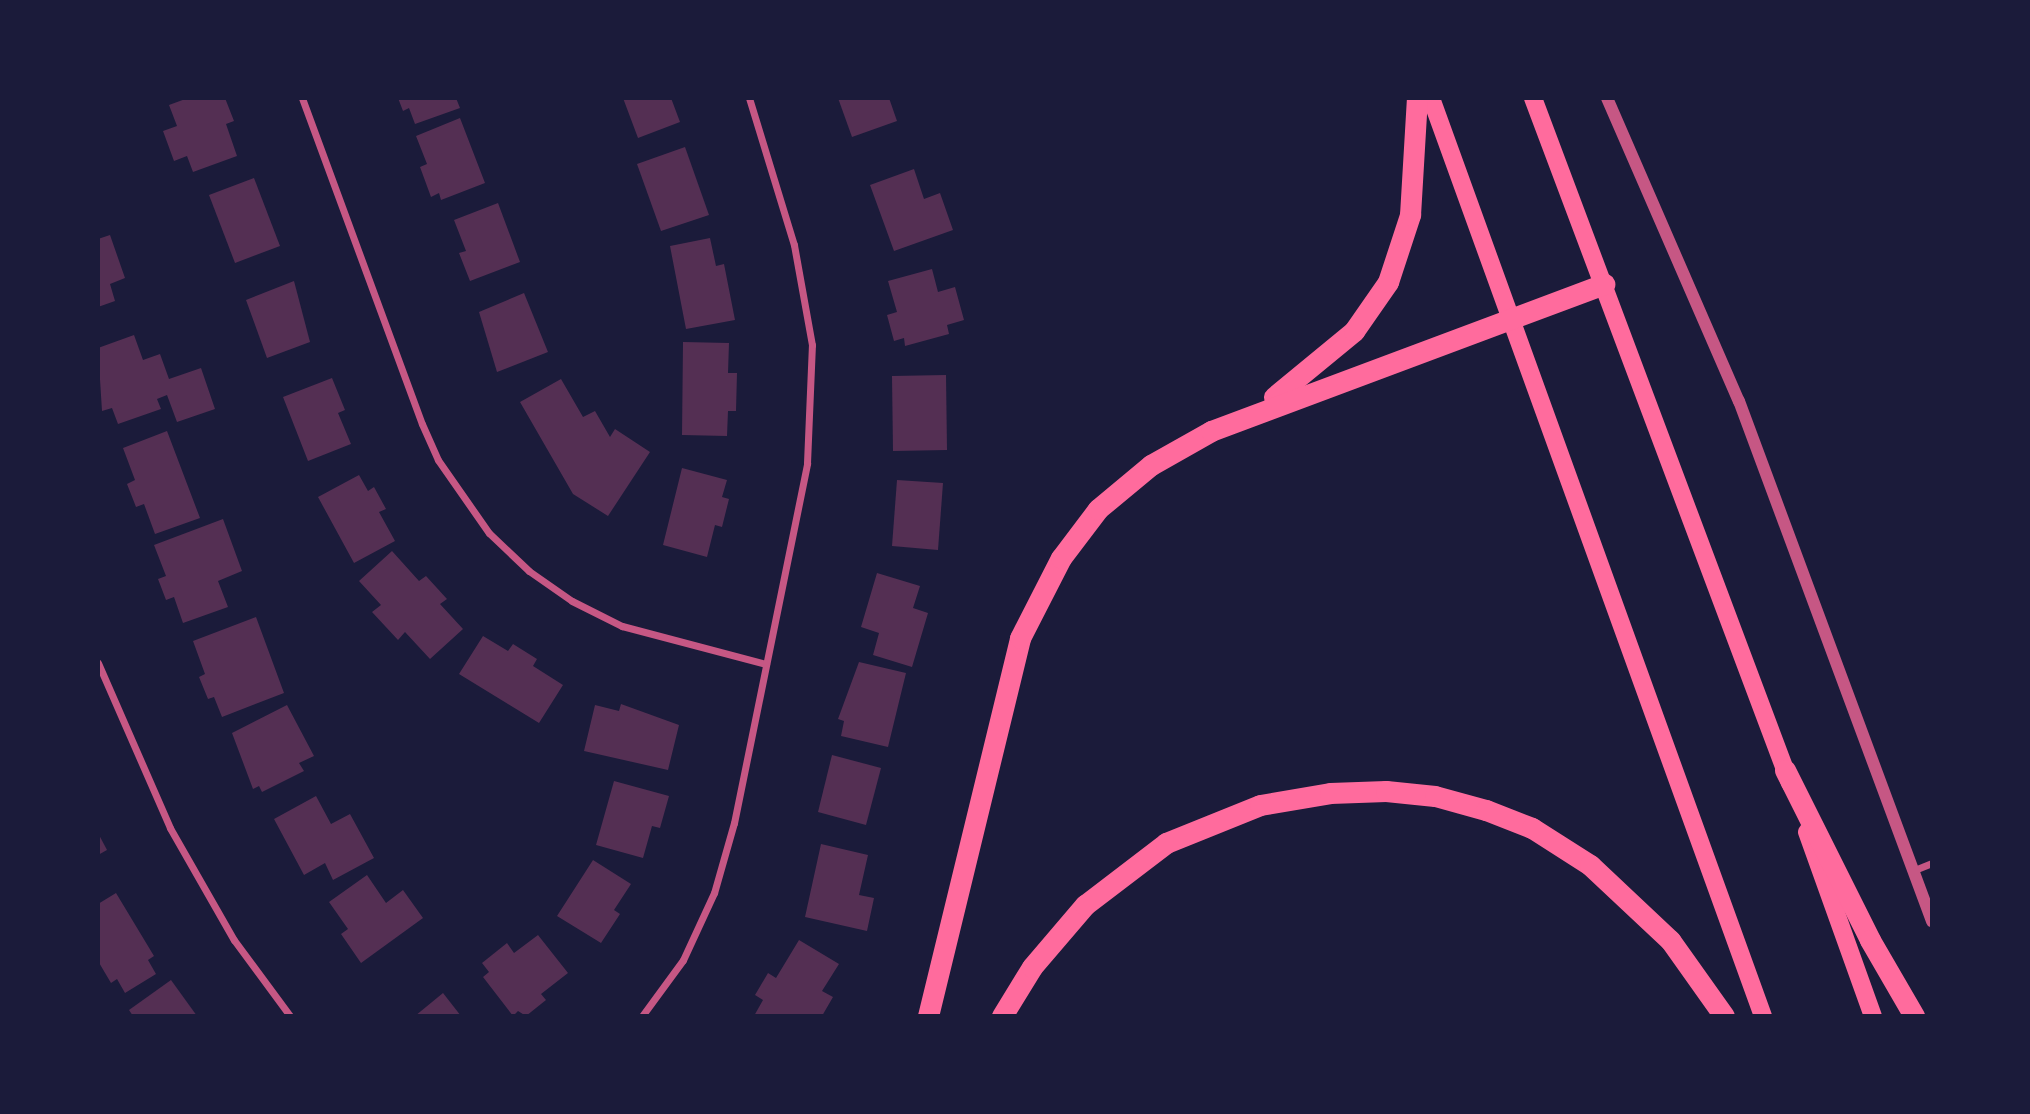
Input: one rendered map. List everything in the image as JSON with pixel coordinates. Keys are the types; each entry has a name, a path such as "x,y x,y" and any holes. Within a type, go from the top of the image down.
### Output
{"highway":[{"path":"1242,418 1331,354 1354,331 1388,282 1410,215 1418,98"},
{"path":"928,1016 1010,669 1044,589 1078,533 1122,488 1170,453 1242,418 1604,284"},
{"path":"1785,770 1870,940 1914,1016"},
{"path":"1002,1016 1032,967 1085,905 1166,843 1260,805 1330,793 1386,791 1435,796 1486,810 1532,828 1590,865 1670,940 1724,1016"}],"main road":[{"path":"1431,98 1762,1016"},
{"path":"1533,98 1785,770 1873,1016"}],"street":[{"path":"302,98 422,424 438,460 489,533 528,570 572,601 622,625 765,664"},
{"path":"642,1016 683,960 714,893 734,823 807,463 812,345 794,245 749,98"},
{"path":"1606,98 1727,371 1911,871 1932,921"},
{"path":"98,663 170,828 234,940 290,1016"},
{"path":"1911,871 1932,863"}],"building":[{"path":"188,98 225,98 234,121 226,124 237,156 193,172 187,156 174,161 163,131 177,126 169,105"},
{"path":"398,98 456,98 460,108 415,124 409,108 403,111"},
{"path":"623,98 671,98 680,122 638,138"},
{"path":"838,98 889,98 897,121 852,137"},
{"path":"460,118 485,183 441,200 439,193 431,197 420,167 427,164 416,136"},
{"path":"685,147 709,215 661,231 637,164"},
{"path":"914,169 924,199 940,193 953,230 894,251 870,185"},
{"path":"254,178 280,246 235,263 209,195"},
{"path":"498,203 520,262 470,281 459,253 466,251 454,220"},
{"path":"110,235 125,278 110,284 115,301 98,307 98,239"},
{"path":"710,238 716,266 724,264 735,320 686,329 670,246"},
{"path":"932,269 938,292 955,287 964,320 947,325 949,334 905,346 904,338 894,341 887,315 897,312 888,281"},
{"path":"294,281 310,342 267,358 246,300"},
{"path":"524,293 548,352 497,372 479,312"},
{"path":"134,335 143,360 160,354 169,379 201,368 215,409 177,422 167,395 157,399 161,409 118,424 112,408 102,411 98,348"},
{"path":"683,342 729,343 728,373 737,373 736,411 728,411 727,436 682,435"},
{"path":"946,375 947,450 893,451 892,376"},
{"path":"332,378 345,410 338,413 351,444 308,461 283,397"},
{"path":"561,379 583,417 595,411 610,437 615,429 650,452 608,516 573,494 520,402"},
{"path":"167,431 200,518 155,534 144,504 136,507 127,484 135,480 123,448"},
{"path":"682,468 727,480 722,497 729,499 722,527 715,525 707,557 663,545"},
{"path":"359,475 368,491 374,487 386,509 379,512 395,541 354,563 318,497"},
{"path":"897,480 943,483 938,550 892,546"},
{"path":"223,519 242,571 218,581 228,607 183,623 174,597 166,600 158,579 166,576 154,545"},
{"path":"392,551 419,581 426,576 447,599 440,604 463,629 430,659 405,632 398,640 372,612 381,605 359,581"},
{"path":"877,573 920,586 913,608 928,613 912,667 873,655 879,633 861,627"},
{"path":"256,617 284,693 222,717 214,697 208,699 199,677 205,674 193,641"},
{"path":"483,636 508,651 513,644 537,659 533,666 563,685 539,723 459,674"},
{"path":"859,662 906,673 888,747 841,736 844,721 838,719"},
{"path":"621,704 679,725 668,770 584,751 595,705 619,711"},
{"path":"287,705 314,756 299,763 304,771 262,792 259,786 253,789 232,733"},
{"path":"832,755 881,768 866,825 818,812"},
{"path":"614,781 669,796 660,828 652,826 643,858 596,845"},
{"path":"316,796 331,824 350,814 374,858 333,880 325,863 304,875 274,819"},
{"path":"98,833 107,850 98,855"},
{"path":"821,844 868,855 859,895 874,898 867,931 805,917"},
{"path":"593,860 631,884 614,910 620,914 601,943 557,916"},
{"path":"367,875 386,903 403,890 423,918 361,963 341,934 348,929 329,902"},
{"path":"116,893 154,956 148,960 156,974 125,993 117,979 111,983 98,961 98,904"},
{"path":"538,935 568,973 541,994 546,1000 526,1016 518,1011 513,1016 483,977 489,972 482,963 507,943 514,953"},
{"path":"799,940 839,964 822,991 833,997 822,1016 754,1016 763,1000 755,995 768,973 776,978"},
{"path":"171,980 197,1016 133,1016 129,1010"},
{"path":"443,993 461,1016 415,1016"}]}
